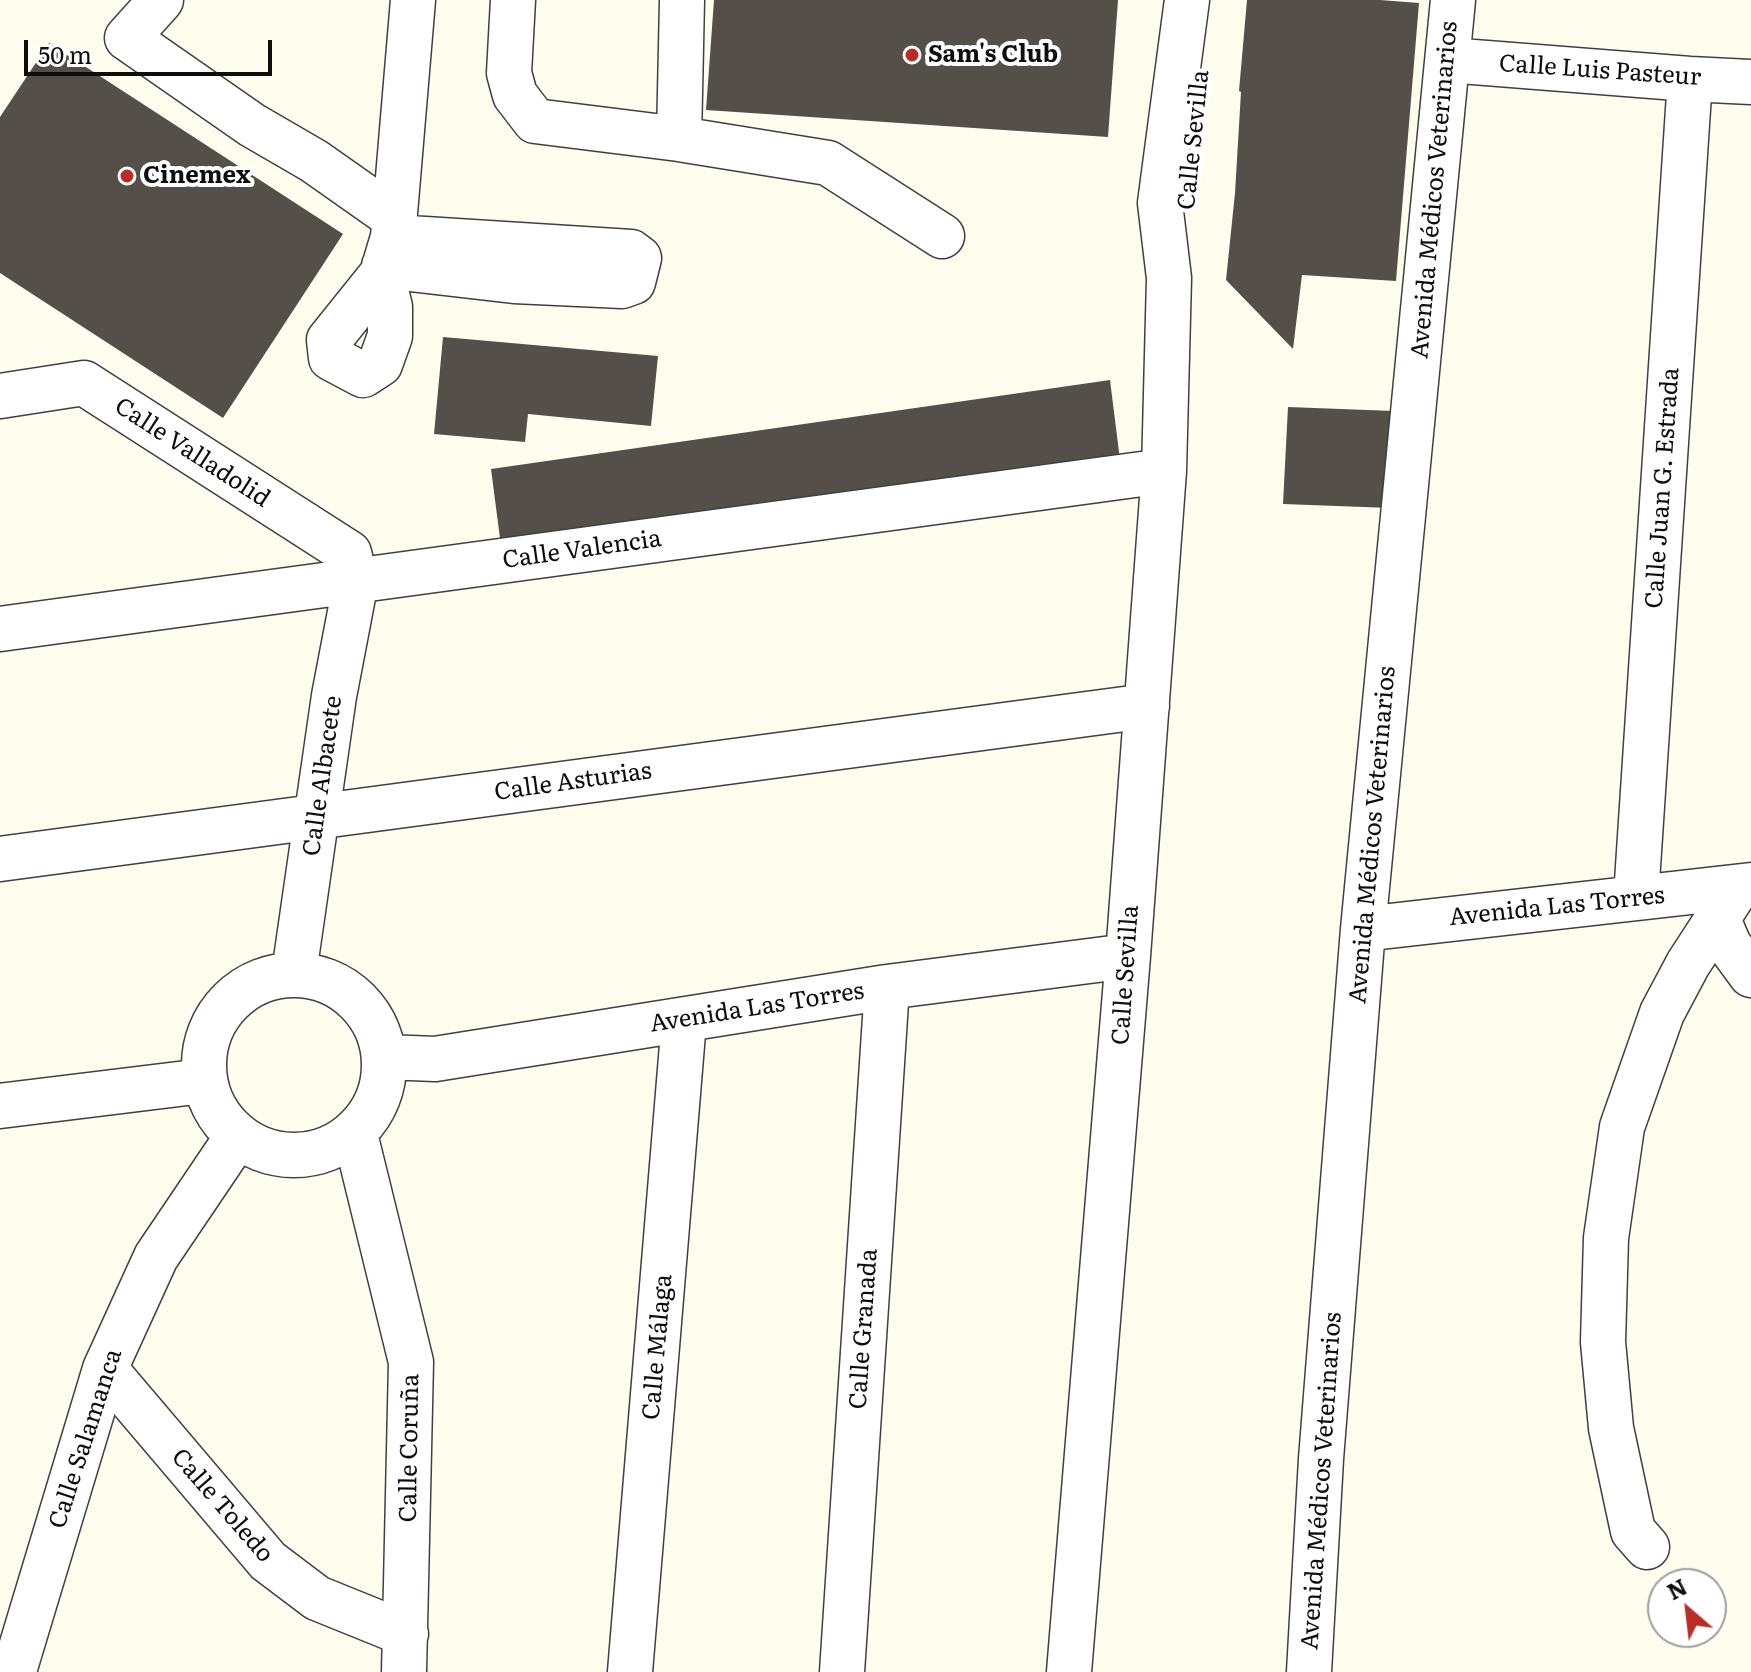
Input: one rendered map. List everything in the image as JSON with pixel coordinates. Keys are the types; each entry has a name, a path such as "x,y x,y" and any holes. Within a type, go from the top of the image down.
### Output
{"street":[{"path":"161,0 127,38 252,125 314,161 388,249 469,258"},
{"path":"388,249 413,0"},
{"path":"513,0 509,73 515,95 535,121 679,139 828,163 942,236"},
{"path":"679,139 682,0"},
{"name":"Calle Sevilla","path":"1069,1672 1164,471 1169,278 1160,203 1187,0"},
{"name":"Calle Sevilla","path":"1169,278 1189,211 1207,0"},
{"name":"Avenida Médicos Veterinarios","path":"1309,1672 1321,1459 1363,929 1453,0"},
{"name":"Calle Luis Pasteur","path":"1448,60 1751,82"},
{"name":"Calle Juan G. Estrada","path":"1636,897 1690,79"},
{"name":"Calle Valladolid","path":"0,396 84,383 349,553 356,581"},
{"name":"Calle Valencia","path":"0,629 1164,471"},
{"name":"Calle Albacete","path":"294,973 334,696 356,581"},
{"name":"Calle Asturias","path":"0,859 1147,706"},
{"name":"Avenida Las Torres","path":"1363,929 1636,897 1736,897"},
{"path":"1736,897 1729,945 1751,975"},
{"path":"1647,1547 1633,1531 1611,1428 1603,1342 1606,1238 1622,1127 1662,1013 1688,964 1736,897"},
{"name":"Avenida Las Torres","path":"386,1057 435,1059 887,987 1128,956"},
{"path":"294,973 339,985 371,1014 386,1057 374,1107 355,1134 329,1149 280,1155 237,1137 213,1109 203,1081 203,1054 218,1013 247,985 294,973"},
{"name":"Calle Granada","path":"842,1672 887,987"},
{"name":"Calle Málaga","path":"630,1672 684,1021"},
{"path":"0,1106 203,1081"},
{"name":"Calle Coruña","path":"355,1134 411,1362 405,1653"},
{"name":"Calle Salamanca","path":"15,1672 105,1369 156,1257 237,1137"},
{"name":"Calle Toledo","path":"105,1369 268,1561 317,1598 405,1653"},
{"path":"0,1644 15,1672"}],"building":[{"name":"Sam's Club","path":"714,0 1118,0 1108,137 706,110"},
{"path":"1247,0 1419,3 1396,281 1302,275 1293,349 1226,280 1235,193"},
{"name":"Cinemex","path":"49,43 343,234 223,418 0,273 0,117"},
{"path":"443,337 658,356 651,426 528,414 525,442 434,434"},
{"path":"1110,380 1121,468 501,546 491,469"},
{"path":"1288,407 1394,411 1390,508 1283,504"}],"place":[{"name":"Sam's Club","path":"912,55"},
{"name":"Cinemex","path":"127,176"}]}
